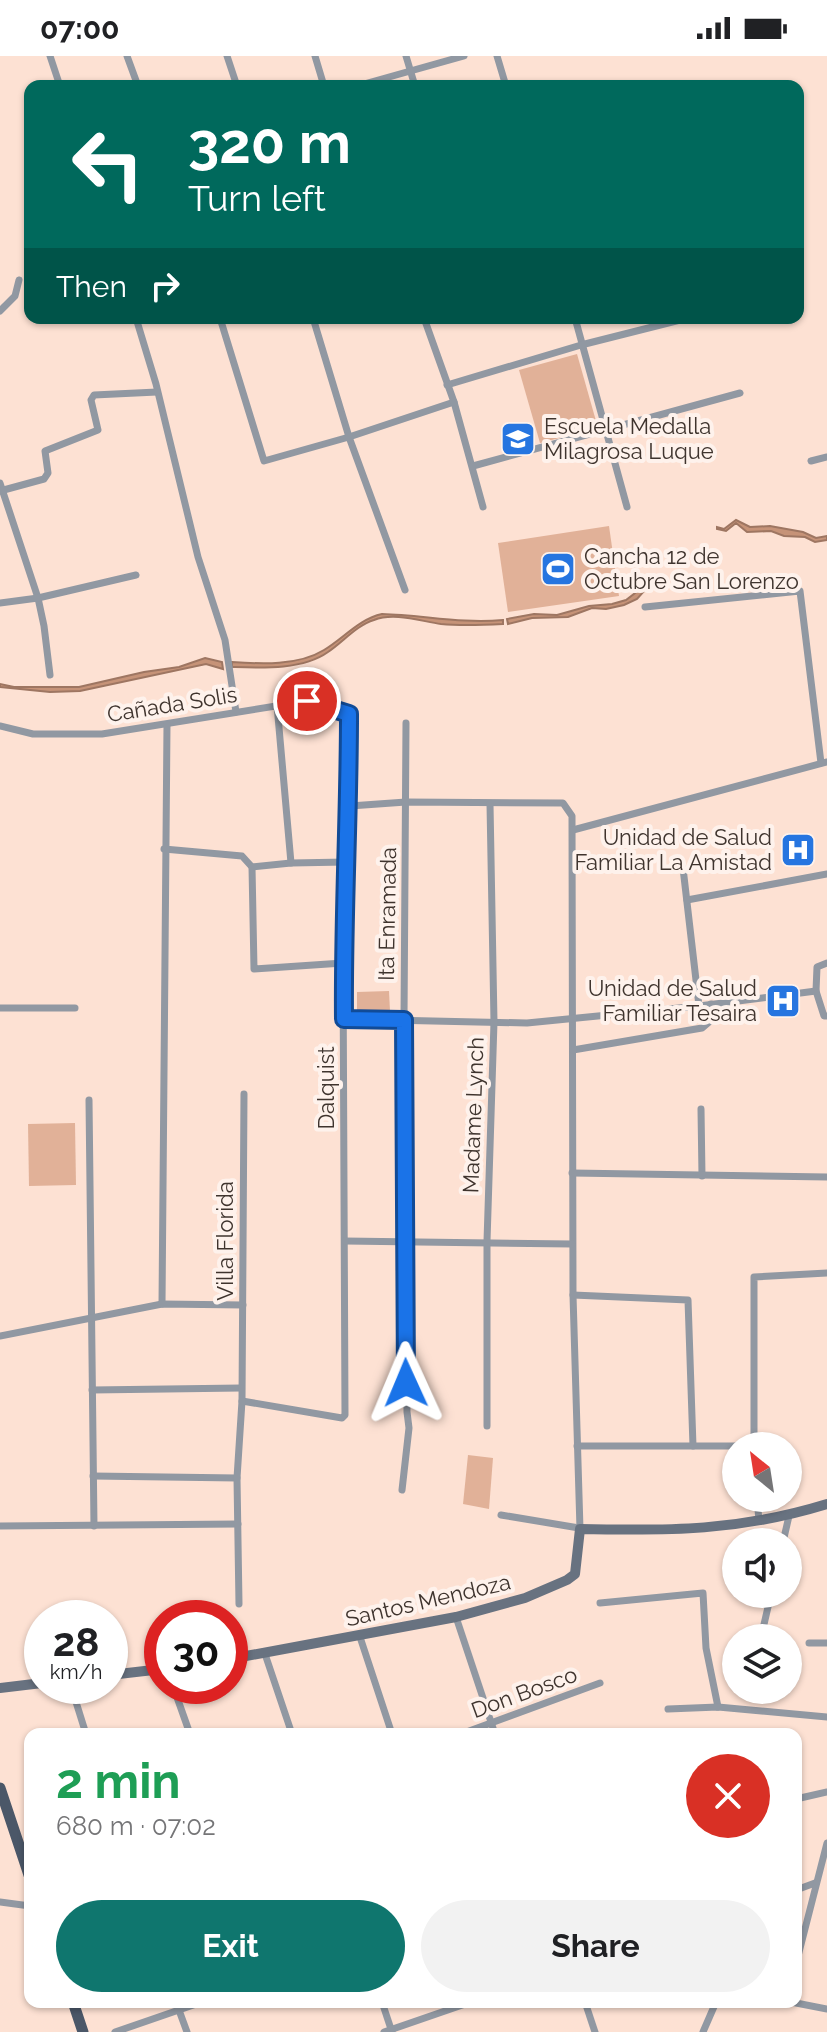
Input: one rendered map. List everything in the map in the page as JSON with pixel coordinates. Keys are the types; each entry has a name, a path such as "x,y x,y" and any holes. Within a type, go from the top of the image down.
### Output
{"main road":[{"path":"0,1788 24,1860"},
{"path":"75,2008 83,2032"}],"street":[{"path":"50,56 58,80"},
{"path":"127,56 136,80"},
{"path":"227,56 235,80"},
{"path":"315,56 322,80"},
{"path":"406,56 413,80"},
{"path":"379,80 464,56"},
{"path":"497,56 504,80"},
{"path":"0,311 15,296 19,280"},
{"path":"138,324 198,557 225,640 236,712"},
{"path":"222,324 264,461 454,402"},
{"path":"315,324 349,437 405,590"},
{"path":"426,324 454,402 483,507"},
{"path":"576,324 627,507"},
{"path":"447,385 664,324"},
{"path":"50,675 38,598 1,488 44,479 48,473 45,451 98,430 92,396 157,392"},
{"path":"473,466 740,393"},
{"path":"811,461 827,457"},
{"path":"0,603 38,598 136,575"},
{"path":"573,830 824,762 800,591 645,607"},
{"name":"Cañada Solis","path":"0,726 33,734 74,735 167,725 307,701 349,714"},
{"path":"277,705 291,863"},
{"name":"Dalquist","path":"242,1401 342,1418 345,1415 343,963 350,806 349,714"},
{"name":"Ita Enramada","path":"402,1490 409,1428 404,1020 406,723"},
{"path":"162,1304 167,725"},
{"path":"350,806 406,802 563,803 572,816 572,1244 580,1529"},
{"name":"Madame Lynch","path":"487,1426 487,1241 494,1022 490,804"},
{"path":"164,849 242,856 252,867 253,968 343,963"},
{"path":"252,867 346,862"},
{"path":"683,868 699,1006"},
{"path":"687,900 827,874"},
{"path":"825,1016 816,991 817,967 827,963"},
{"path":"344,1019 573,1020 816,991"},
{"path":"573,1050 702,1028 709,1022 711,1004"},
{"path":"0,1008 75,1008"},
{"name":"Villa Florida","path":"239,1600 237,1478 242,1401 244,1094"},
{"path":"89,1100 94,1526"},
{"path":"701,1109 702,1176"},
{"path":"572,1173 827,1177"},
{"path":"345,1241 572,1244"},
{"path":"754,1432 754,1277 827,1273"},
{"path":"573,1295 687,1299 693,1446"},
{"path":"0,1336 162,1304 243,1305"},
{"path":"92,1390 241,1388"},
{"path":"577,1446 722,1446"},
{"path":"93,1476 237,1478"},
{"path":"501,1515 580,1529 704,1530 789,1516 827,1504"},
{"path":"758,1512 759,1521"},
{"path":"786,1528 789,1516"},
{"path":"0,1526 238,1524"},
{"name":"Santos Mendoza","path":"248,1656 360,1637 507,1604 572,1577 577,1569 580,1529"},
{"path":"600,1603 703,1593 706,1648 718,1707"},
{"path":"456,1617 493,1728"},
{"path":"360,1637 390,1728"},
{"path":"809,1643 827,1643"},
{"path":"265,1654 290,1728"},
{"name":"Don Bosco","path":"479,1728 600,1683"},
{"path":"0,1688 24,1685"},
{"path":"77,1704 84,1728"},
{"path":"179,1704 188,1728"},
{"path":"668,1709 718,1707 827,1717"},
{"path":"802,1798 827,1792"},
{"path":"802,1938 827,1843"},
{"path":"802,1888 815,1883"},
{"path":"0,1902 24,1905"},
{"path":"802,2004 827,2009"},
{"path":"115,2032 173,2008"},
{"path":"179,2008 187,2032"},
{"path":"383,2008 389,2031 454,2008"},
{"path":"587,2008 595,2032"},
{"path":"703,2032 713,2008"}],"shaded area":[{"path":"577,354 598,428 540,443 519,370"},
{"path":"736,520 750,527 770,526 803,532 816,538 827,536 827,540 815,542 805,537 784,536 771,531 747,532 736,523 726,531 717,529 724,529"},
{"name":"Cancha 12 de Octubre San Lorenzo","path":"609,526 619,596 508,612 498,543"},
{"path":"643,587 646,589 637,599 624,605 592,608 568,617 532,618 508,624 507,619 534,614 557,615 589,606 612,604 626,600"},
{"path":"382,614 472,621 503,620 503,624 449,625 398,617 382,618 368,622 328,652 307,662 282,667 232,667 232,662 279,663 303,659 331,645 366,620"},
{"path":"205,658 222,662 223,669 206,664 80,691 50,692 0,687 0,684 14,687 79,687 179,667"},
{"path":"389,991 390,1011 357,1012 357,992"},
{"path":"75,1123 76,1185 29,1186 28,1124"},
{"path":"468,1455 493,1458 489,1509 463,1504"}],"place":[{"name":"Escuela Medalla Milagrosa Luque","path":"518,439"},
{"name":"Cancha 12 de Octubre San Lorenzo","path":"558,569"},
{"name":"Unidad de Salud Familiar La Amistad","path":"798,850"},
{"name":"Unidad de Salud Familiar Tesaira","path":"783,1001"}],"route":[{"path":"307,701 349,714 350,806 343,963 344,1019 404,1020 406,1383"}]}
